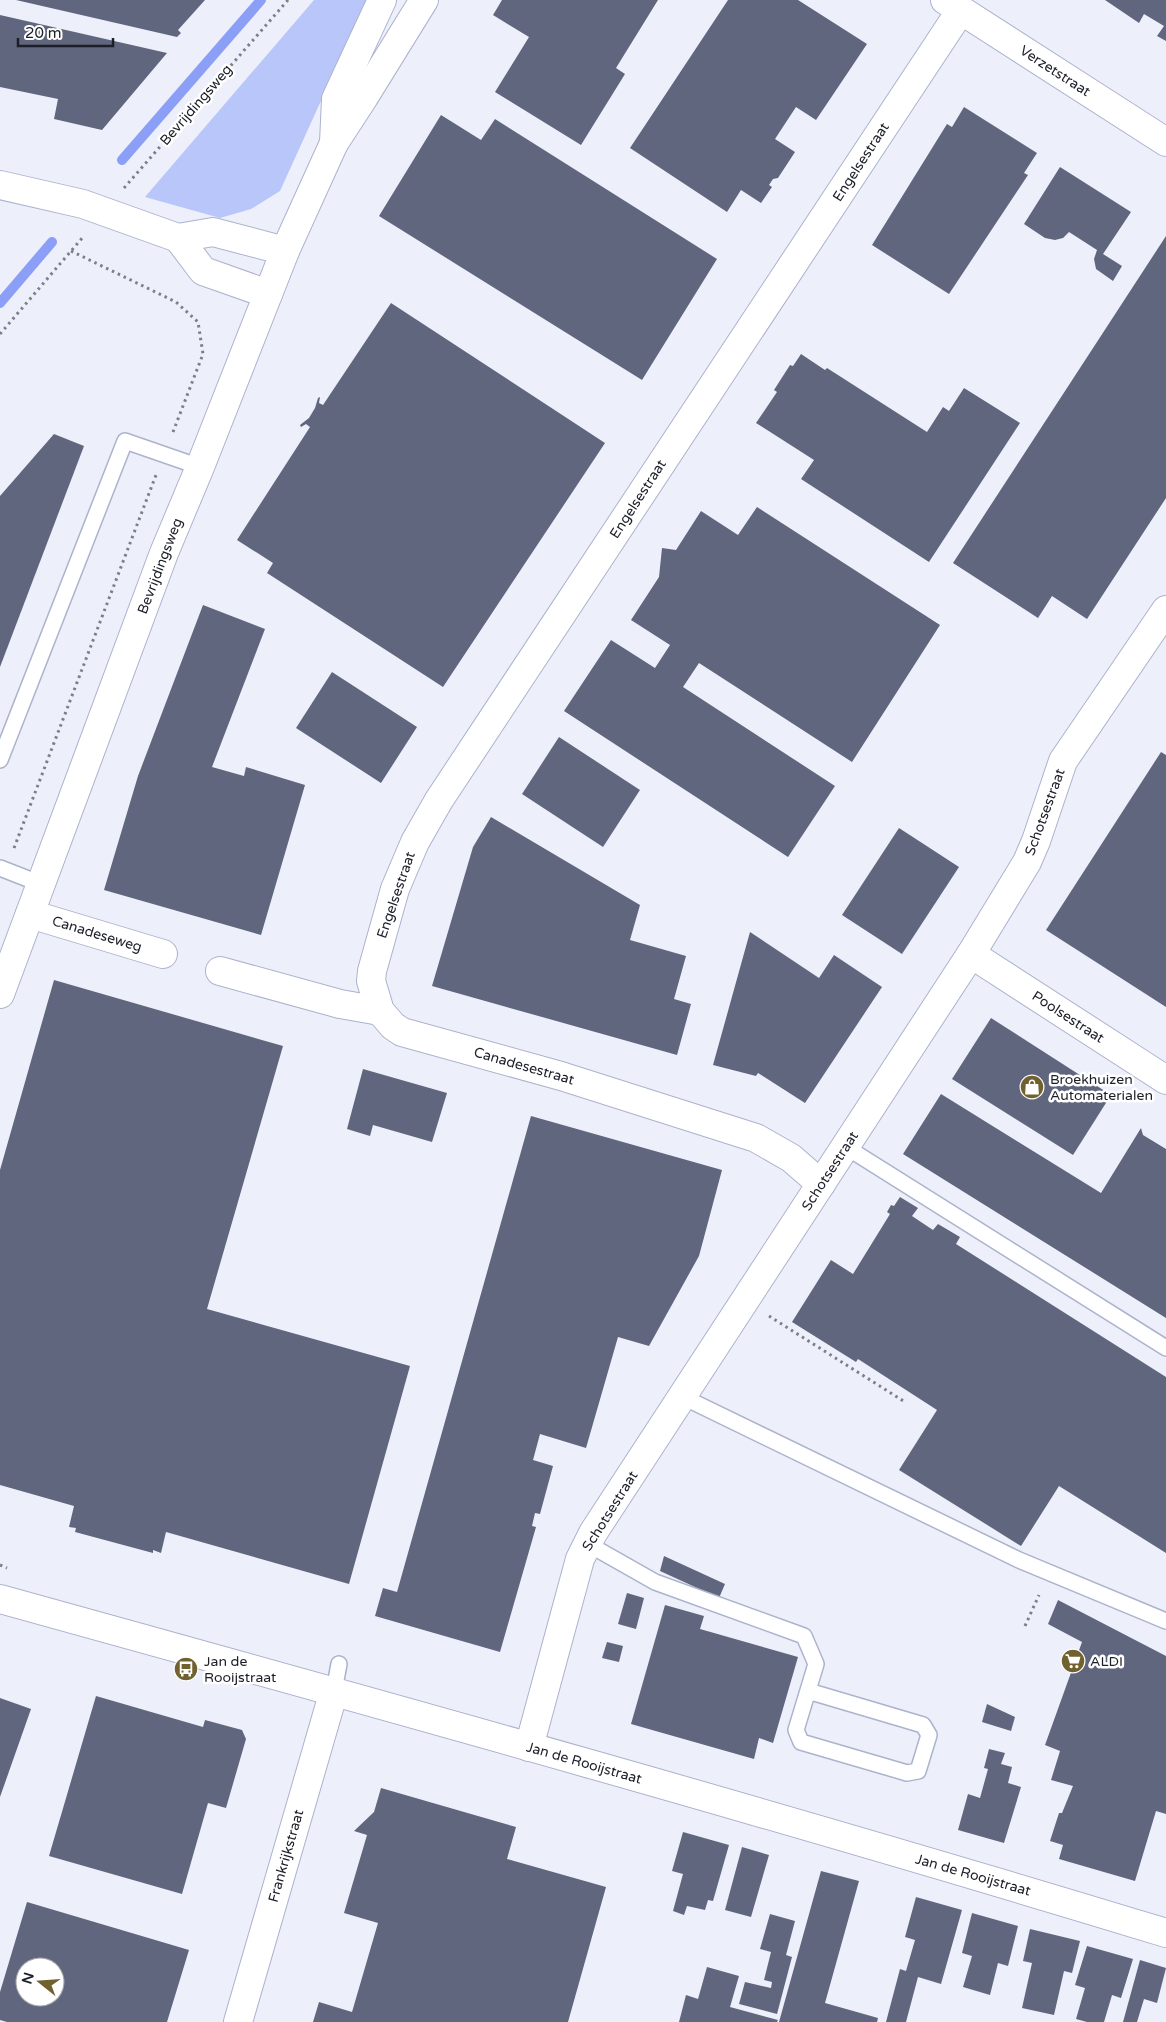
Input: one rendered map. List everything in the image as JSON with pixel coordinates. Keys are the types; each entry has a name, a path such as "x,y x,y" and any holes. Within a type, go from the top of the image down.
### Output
{"street":[{"name":"Bevrijdingsweg","path":"334,143 336,99 382,0"},
{"name":"Bevrijdingsweg","path":"0,994 164,553 285,251 334,143 424,0"},
{"name":"Verzetstraat","path":"953,5 1166,142"},
{"name":"Engelsestraat","path":"380,1011 371,981 376,954 395,889 420,834 445,791 953,5"},
{"path":"0,184 104,211 178,238 213,232 285,251"},
{"path":"178,238 203,271 268,294"},
{"name":"Schotsestraat","path":"529,1747 580,1559 588,1544 971,954 1027,862 1036,842 1063,761 1166,610"},
{"name":"Canadeseweg","path":"30,914 163,954"},
{"name":"Poolsestraat","path":"971,954 1166,1080"},
{"path":"220,971 340,1004 380,1011"},
{"name":"Canadesestraat","path":"380,1011 393,1026 402,1032 561,1076 756,1138 791,1158 821,1184"},
{"name":"Jan de Rooijstraat","path":"0,1599 334,1691 1007,1884 1166,1933"},
{"name":"Frankrijkstraat","path":"238,2022 334,1691"}],"lane":[{"path":"0,760 125,441 200,467"},
{"path":"0,868 41,884"},
{"path":"846,1147 1166,1348"},
{"path":"683,1397 1019,1560 1166,1621"},
{"path":"588,1544 655,1582 804,1636 816,1664 796,1730 802,1742 907,1773 918,1771 930,1735 923,1725 808,1691"},
{"path":"334,1691 339,1664"}],"path":[{"name":"Bevrijdingsweg","path":"104,211 288,0"},
{"path":"0,334 71,251"},
{"path":"745,1301 905,1402"},
{"path":"1025,1626 1042,1589 1058,1595 1067,1580"}],"shaded area":[{"path":"314,0 374,0 335,70 280,191 251,209 220,218 145,197"}],"building":[{"path":"16,0 205,0 178,30 181,33 177,37"},
{"path":"502,0 658,0 616,68 625,74 581,145 495,92 529,37 493,15"},
{"path":"728,0 798,0 867,44 816,120 796,107 775,139 795,152 778,178 773,179 769,185 772,187 761,203 741,190 727,212 630,148"},
{"path":"1105,0 1166,0 1166,41 1157,36 1164,26 1144,14 1139,23"},
{"path":"0,15 167,53 102,130 54,119 58,99 0,87"},
{"path":"964,107 1037,153 1024,173 1028,175 949,294 872,245 947,124 952,127"},
{"path":"441,115 481,140 495,119 717,259 642,380 379,216"},
{"path":"1060,167 1131,212 1103,254 1122,266 1113,281 1096,269 1094,259 1097,250 1069,232 1063,238 1055,240 1045,238 1024,224"},
{"path":"1166,236 1166,498 1087,619 1052,596 1038,618 953,563"},
{"path":"391,303 605,443 443,687 267,573 273,563 237,540 310,427 306,424 301,427 300,425 309,418 318,398 320,397 319,403 323,405"},
{"path":"801,354 825,370 827,368 927,432 943,407 949,411 964,388 1020,423 929,562 801,479 814,460 756,423 777,392 774,390 790,365 793,366"},
{"path":"54,434 84,446 0,667 0,496"},
{"path":"757,507 940,625 852,762 699,663 683,687 835,786 788,857 564,711 611,640 655,668 670,645 631,620 659,577 662,548 676,550 701,511 738,535"},
{"path":"203,605 265,629 212,767 244,776 246,767 305,785 261,935 104,890 138,776"},
{"path":"332,672 417,727 381,783 296,728"},
{"path":"559,737 640,790 603,847 522,794"},
{"path":"1161,752 1166,755 1166,1007 1046,930"},
{"path":"491,817 640,905 630,940 686,956 674,999 691,1004 677,1055 432,986 473,847"},
{"path":"899,828 959,867 902,954 842,915"},
{"path":"750,932 819,978 834,955 882,987 805,1103 758,1073 756,1076 713,1065"},
{"path":"54,980 283,1046 207,1309 410,1366 349,1584 166,1532 161,1553 153,1550 153,1553 75,1532 76,1528 69,1527 74,1506 0,1485 0,1170"},
{"path":"991,1018 1111,1095 1073,1155 952,1079"},
{"path":"363,1069 447,1093 432,1142 373,1125 370,1136 347,1129"},
{"path":"941,1094 1101,1193 1141,1128 1143,1135 1166,1149 1166,1318 903,1154"},
{"path":"531,1116 722,1170 699,1256 649,1346 618,1337 586,1448 540,1434 533,1460 553,1466 540,1514 535,1513 532,1526 536,1527 500,1652 375,1616 383,1588 397,1592"},
{"path":"900,1197 918,1208 912,1216 933,1230 938,1224 960,1237 956,1244 1166,1377 1166,1553 1059,1486 1021,1546 899,1470 937,1410 858,1359 856,1362 792,1322 831,1260 853,1274 890,1214 887,1212 891,1205 894,1206"},
{"path":"664,1556 725,1584 719,1598 660,1571"},
{"path":"627,1593 644,1598 636,1629 618,1624"},
{"path":"1058,1600 1166,1656 1166,1814 1156,1811 1135,1881 1059,1859 1063,1845 1050,1841 1059,1813 1062,1813 1073,1786 1051,1780 1060,1751 1045,1745 1082,1642 1048,1624"},
{"path":"665,1605 704,1616 700,1629 798,1657 773,1743 759,1738 754,1759 631,1724"},
{"path":"607,1642 623,1646 619,1662 602,1658"},
{"path":"96,1696 203,1727 205,1720 242,1730 246,1739 226,1808 208,1803 182,1894 49,1856"},
{"path":"0,1698 31,1709 0,1797"},
{"path":"987,1704 1015,1717 1011,1731 982,1722"},
{"path":"989,1749 1005,1753 1001,1764 1012,1767 1008,1783 1021,1787 1004,1843 958,1830 968,1794 980,1798 988,1769 984,1768"},
{"path":"381,1788 516,1827 507,1859 606,1887 568,2022 313,2022 319,2002 352,2012 378,1923 344,1913 367,1835 354,1831 374,1812"},
{"path":"683,1832 729,1845 713,1901 708,1900 705,1910 687,1906 684,1915 673,1911 683,1874 672,1871"},
{"path":"742,1847 769,1855 751,1917 725,1910"},
{"path":"821,1871 859,1881 825,2003 878,2018 877,2022 779,2022"},
{"path":"916,1897 962,1910 941,1984 918,1977 906,2022 886,2022 900,1969 906,1971 915,1940 905,1937"},
{"path":"27,1902 189,1950 167,2022 7,2022 0,2020 0,1992"},
{"path":"972,1913 1018,1926 1008,1966 998,1963 990,1995 963,1987 972,1956 962,1953"},
{"path":"770,1914 795,1921 786,1955 792,1957 777,2014 739,2004 745,1982 771,1988 772,1982 764,1980 771,1952 760,1949"},
{"path":"1030,1929 1080,1941 1072,1973 1064,1971 1054,2015 1022,2008 1032,1963 1023,1961"},
{"path":"1087,1946 1133,1959 1121,1998 1112,1995 1104,2022 1087,2022 1076,2019 1085,1988 1075,1985"},
{"path":"1140,1960 1166,1968 1157,2003 1144,1999 1137,2022 1123,2022"},
{"path":"707,1967 739,1976 730,2007 778,2020 777,2022 679,2022 686,1995 698,1999"}],"waterway":[{"path":"122,160 261,0"},
{"path":"0,303 52,242"}],"place":[{"name":"Broekhuizen Automaterialen","path":"1032,1087"},
{"name":"ALDI","path":"1073,1661"},
{"name":"Jan de Rooijstraat","path":"186,1669"}]}
